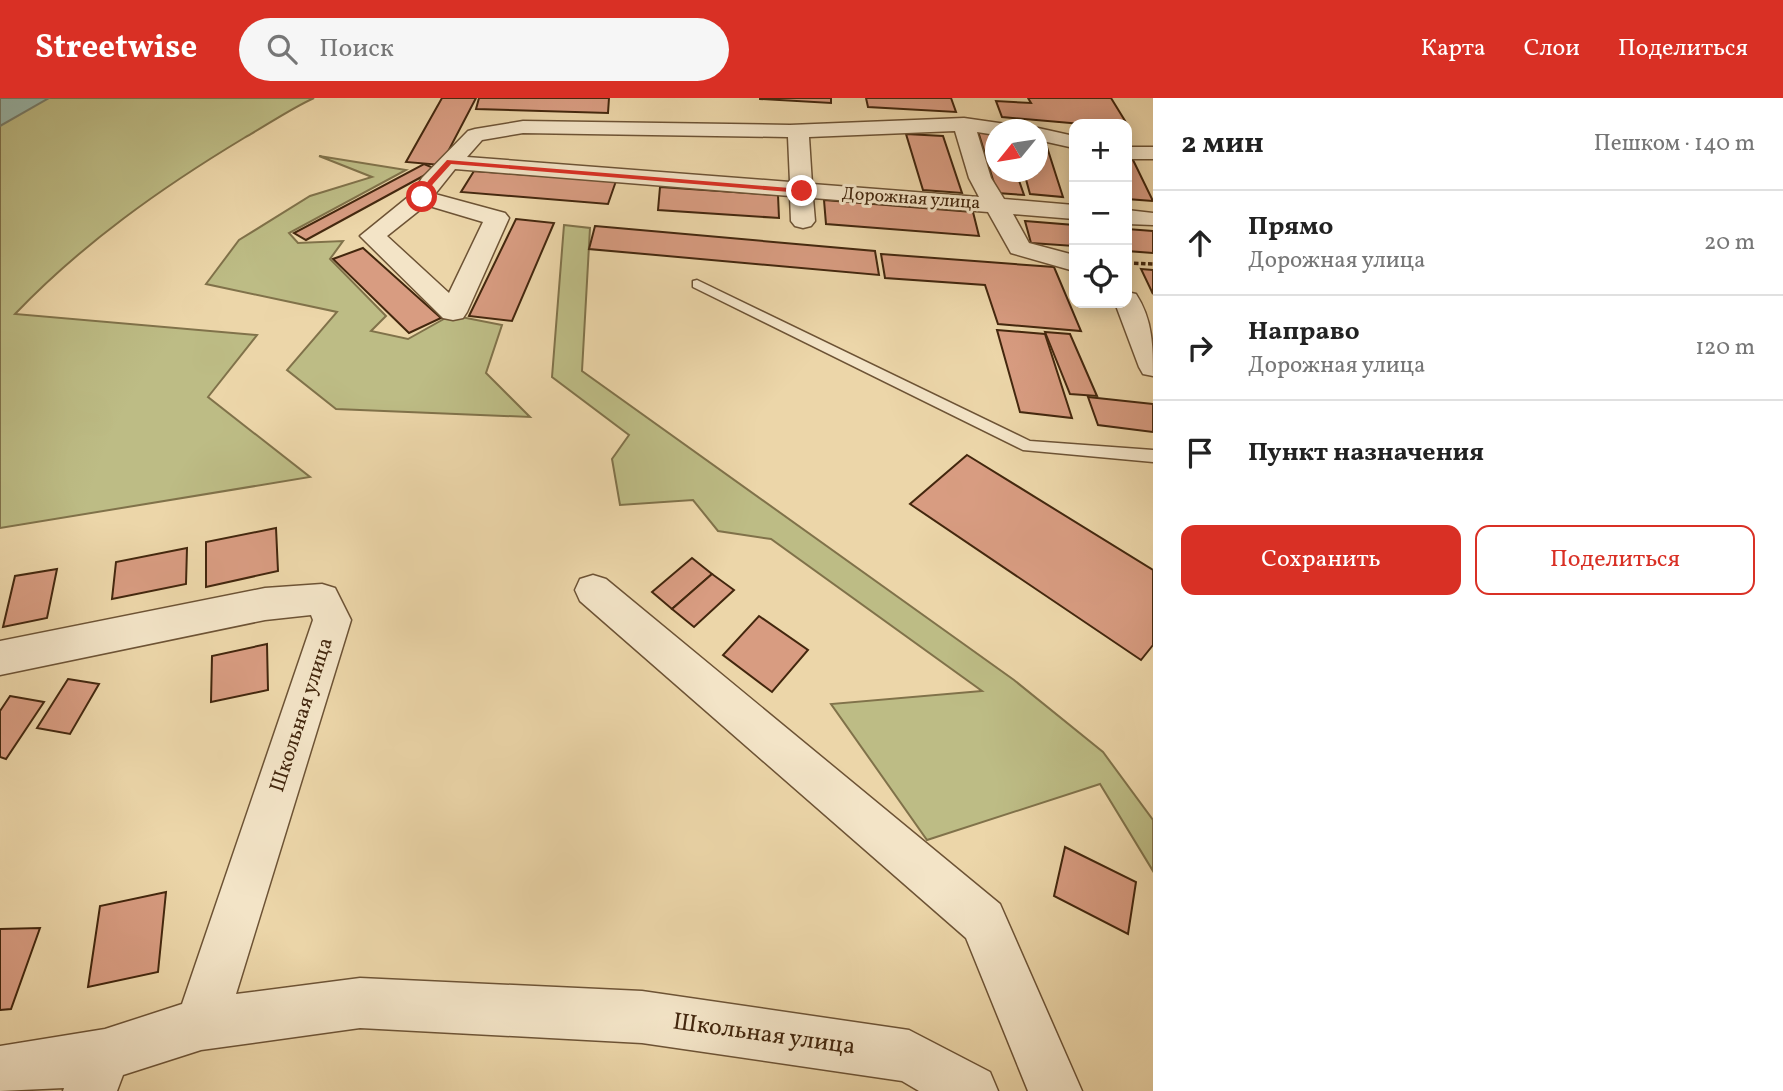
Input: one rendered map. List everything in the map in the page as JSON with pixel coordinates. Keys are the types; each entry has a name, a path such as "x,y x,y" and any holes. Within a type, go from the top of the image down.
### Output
{"street":[{"path":"422,197 497,218 453,313 372,236 422,197 430,183 475,135 523,127 797,130 964,124 985,127"},
{"name":"Дорожная улица","path":"964,124 980,178 1020,248 1069,262"},
{"path":"797,130 803,221"},
{"path":"1048,136 1069,141"},
{"path":"1132,153 1153,153"},
{"name":"Дорожная улица","path":"450,162 995,204"},
{"path":"995,204 1069,211"},
{"path":"1130,308 1153,367"},
{"path":"593,590 983,921 1055,1091"},
{"name":"Школьная улица","path":"0,658 265,604 322,598 332,620 201,1024"},
{"name":"Школьная улица","path":"0,1073 97,1073 201,1024 360,1003 642,1017 909,1056 971,1091"}],"lane":[{"path":"697,284 1028,446 1153,456"}],"path":[{"path":"1132,263 1153,264"}],"shaded area":[{"path":"0,98 314,98 244,138 153,197 67,264 15,314 257,335 208,397 310,477 0,528"},
{"path":"0,98 49,98 0,126"},
{"path":"319,156 406,170 289,233 298,243 343,241 330,259 386,316 371,331 408,339 451,315 502,325 486,373 530,417 336,409 287,370 337,312 206,284 239,240 310,196 372,177"},
{"path":"564,225 590,228 582,371 1014,680 1103,752 1153,820 1153,871 1100,784 927,840 831,704 982,691 771,539 718,531 693,500 620,505 612,459 629,435 552,377"}],"building":[{"path":"442,98 476,98 441,165 406,162"},
{"path":"479,98 609,98 608,113 476,109"},
{"path":"831,98 831,103 760,99"},
{"path":"866,98 951,98 956,112 868,107"},
{"path":"1028,98 1111,98 1124,119 1069,119 1069,123 1002,117 996,101 1031,103"},
{"path":"978,131 985,131 985,154"},
{"path":"906,134 943,136 962,193 923,190"},
{"path":"1048,150 1063,197 1030,194 1027,182 1048,182"},
{"path":"1132,160 1133,160 1153,201 1132,199"},
{"path":"424,164 436,169 306,240 294,233"},
{"path":"474,171 616,181 608,204 461,192"},
{"path":"994,182 1019,182 1024,195 997,193"},
{"path":"660,187 778,195 779,218 658,210"},
{"path":"824,200 973,212 979,236 826,224"},
{"path":"516,219 554,223 512,321 469,316"},
{"path":"1025,221 1069,225 1069,246 1031,243"},
{"path":"595,226 875,251 879,275 589,249"},
{"path":"1132,229 1153,231 1153,253 1132,251"},
{"path":"363,248 441,318 409,333 333,259"},
{"path":"881,254 1054,267 1069,308 1081,331 998,324 985,285 885,278"},
{"path":"1141,269 1153,270 1153,294"},
{"path":"997,330 1045,334 1072,418 1020,412"},
{"path":"1045,332 1070,334 1097,396 1070,394"},
{"path":"1088,397 1153,404 1153,432 1098,425"},
{"path":"967,455 1153,570 1153,645 1141,660 910,504"},
{"path":"276,528 278,571 206,587 206,542"},
{"path":"187,548 186,584 112,599 116,562"},
{"path":"692,558 712,574 672,609 652,592"},
{"path":"57,569 47,618 3,627 15,576"},
{"path":"712,574 734,590 694,627 672,609"},
{"path":"759,616 808,650 772,692 723,655"},
{"path":"267,644 268,690 211,702 212,656"},
{"path":"68,679 99,684 70,734 37,728"},
{"path":"10,696 44,702 6,759 0,757 0,711"},
{"path":"1065,847 1136,882 1128,934 1054,896"},
{"path":"166,892 158,972 88,987 100,906"},
{"path":"40,928 11,1009 0,1010 0,929"}],"route":[{"path":"422,197 430,183 450,162 802,191"}]}
